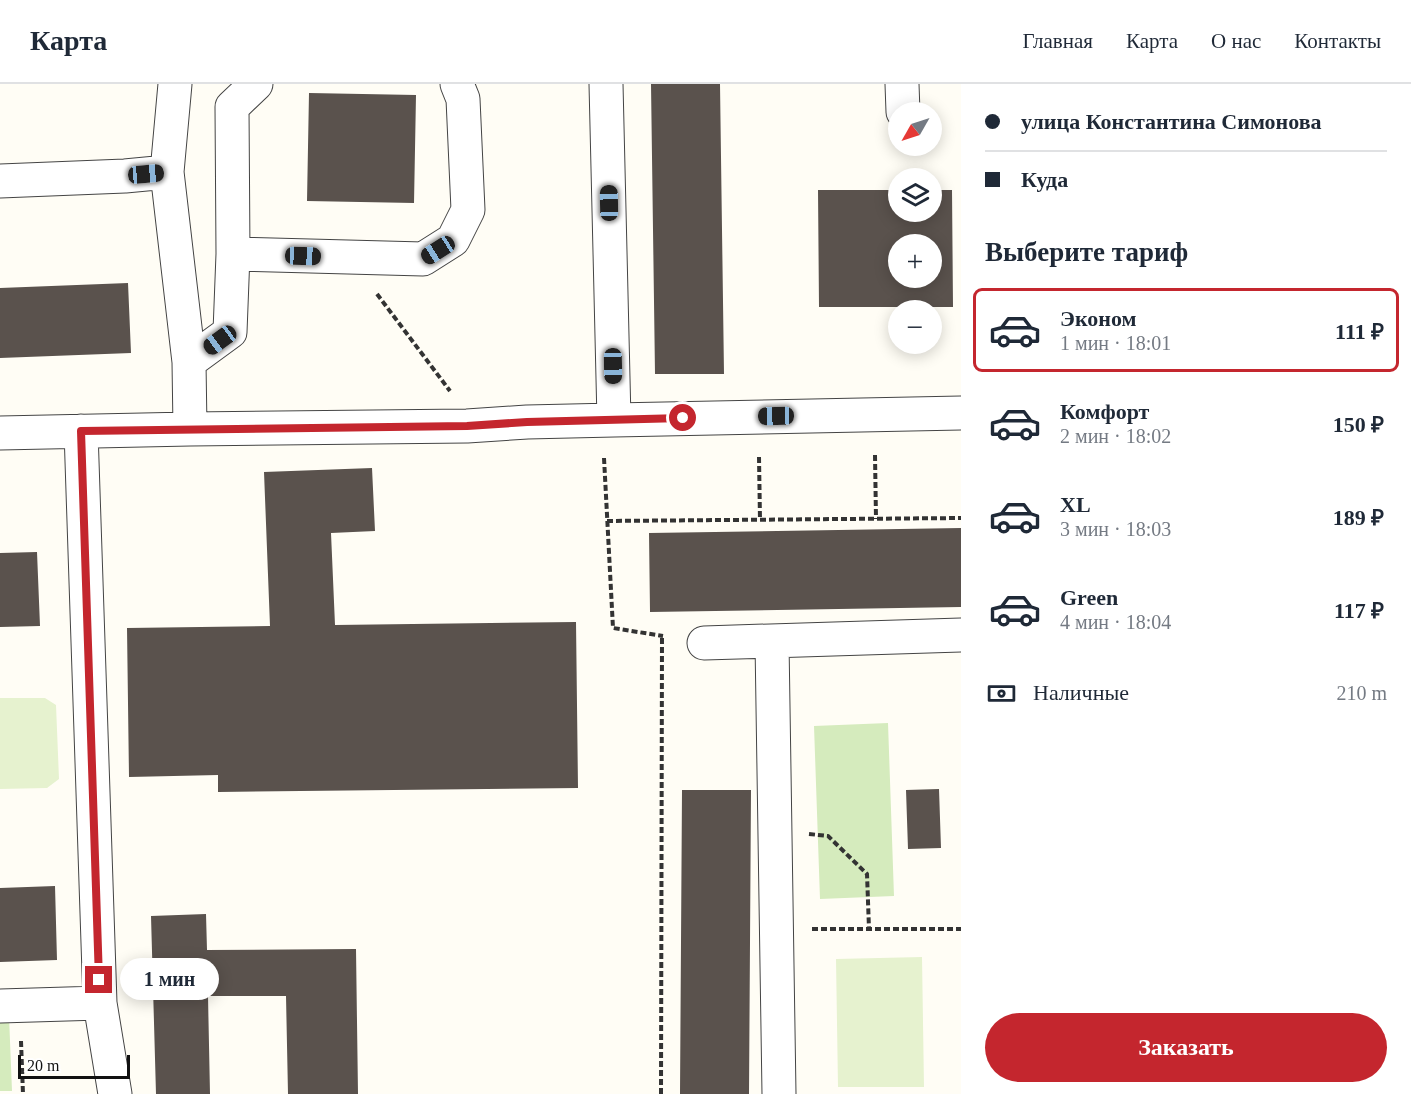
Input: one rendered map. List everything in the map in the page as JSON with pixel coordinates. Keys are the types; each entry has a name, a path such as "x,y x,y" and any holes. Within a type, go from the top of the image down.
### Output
{"street":[{"path":"175,84 167,172 189,362 190,429"},
{"path":"189,362 230,332 233,254 232,106 256,84"},
{"path":"233,254 423,259 453,240 468,210 463,99 457,84"},
{"path":"606,84 614,420"},
{"path":"902,84 903,102"},
{"path":"0,182 167,172"},
{"path":"0,434 467,426 527,422 961,413"},
{"path":"81,431 100,1003 115,1094"},
{"path":"704,643 961,635"},
{"path":"772,642 779,1094"},
{"path":"10,1006 100,1003"}],"path":[{"path":"349,258 451,393"},
{"path":"875,455 876,519"},
{"path":"759,457 760,520"},
{"path":"604,458 613,628 704,643"},
{"path":"607,521 961,518"},
{"path":"661,1094 662,636"},
{"path":"775,829 828,836 867,874 869,929"},
{"path":"777,929 961,928"},
{"path":"10,1006 23,1094"}],"green space":[{"path":"0,698 45,698 56,705 59,779 47,788 0,789"},
{"path":"888,723 894,896 820,899 814,726"},
{"path":"922,957 924,1087 838,1087 836,959"},
{"path":"0,1016 9,1016 12,1091 0,1091"}],"building":[{"path":"651,84 720,84 724,374 655,374"},
{"path":"309,93 416,95 414,203 307,201"},
{"path":"818,190 888,190 888,222 942,222 942,190 952,190 953,307 942,307 942,300 888,300 888,307 819,307"},
{"path":"128,283 131,353 0,358 0,288"},
{"path":"372,468 375,531 331,533 335,625 576,622 578,788 218,792 218,775 129,777 127,628 270,626 264,472"},
{"path":"961,528 961,607 650,612 649,533"},
{"path":"37,552 40,626 0,627 0,553"},
{"path":"939,789 941,848 908,849 906,790"},
{"path":"682,790 751,790 749,1094 680,1094"},
{"path":"55,886 57,960 0,962 0,888"},
{"path":"206,914 207,950 356,949 358,1094 288,1094 286,996 208,996 210,1094 156,1094 151,916"}],"route":[{"path":"99,980 81,431 467,426 683,418"}]}
